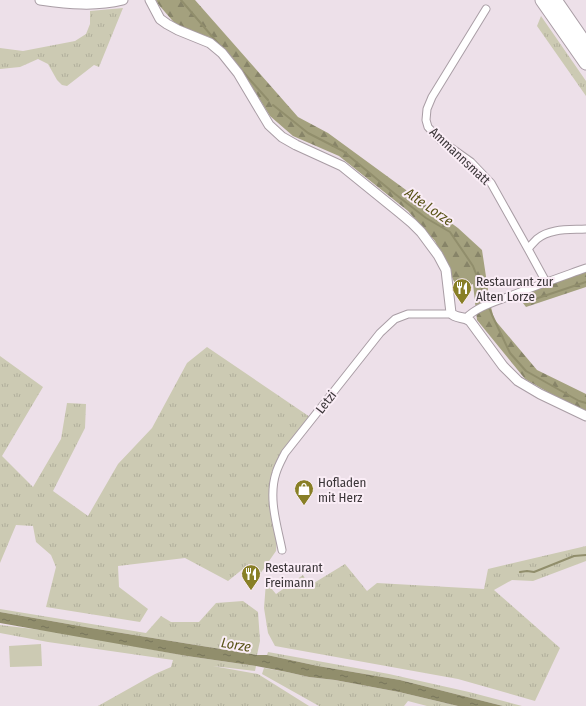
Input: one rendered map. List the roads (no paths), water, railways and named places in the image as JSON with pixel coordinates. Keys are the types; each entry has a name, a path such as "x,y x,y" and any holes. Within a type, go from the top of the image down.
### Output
{"highway":[{"path":"542,0 586,63"},
{"path":"555,0 586,45"}],"street":[{"path":"40,0 73,4 100,4 123,0"},
{"path":"150,0 160,19 178,30 210,43 222,53 238,73 269,125 282,137 342,166 417,228 430,243 446,270 451,313 456,317 466,318 472,323 503,366 518,382 586,416"},
{"name":"Ammannsmatt","path":"486,9 432,97 427,109 426,120 428,127 440,140 470,162 491,183 546,282"},
{"path":"528,248 538,238 548,232 586,229"},
{"path":"466,318 471,313 492,303 586,268"},
{"name":"Letzi","path":"282,550 272,490 276,472 285,453 380,333 395,319 408,314 451,313"}],"water":[{"path":"0,612 257,655 267,655 318,666 400,680 503,706 458,706 399,692 335,680 309,677 256,666 187,656 0,623"}],"waterway":[{"name":"Alte Lorze","path":"181,0 222,48"},
{"name":"Alte Lorze","path":"237,65 268,100"},
{"name":"Alte Lorze","path":"273,105 308,133 343,151 426,218 450,232 473,266 492,315 510,353 526,371 579,401 586,403"},
{"path":"526,302 586,282"},
{"path":"520,572 534,572 574,556 586,555"}],"place":[{"name":"Restaurant zur Alten Lorze","path":"462,305"},
{"name":"Hofladen mit Herz","path":"304,506"},
{"name":"Restaurant Freimann","path":"251,591"}],"water label":[{"name":"Lorze","path":"236,645"}]}
